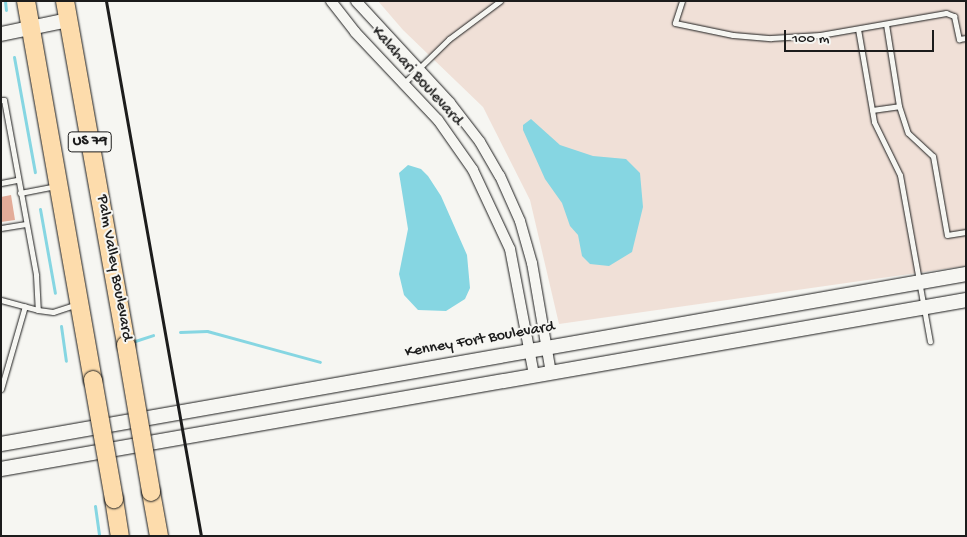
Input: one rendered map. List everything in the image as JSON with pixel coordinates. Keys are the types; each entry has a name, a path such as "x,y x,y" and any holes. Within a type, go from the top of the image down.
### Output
{"highway":[{"name":"US 79","path":"26,1 120,536"},
{"name":"Palm Valley Boulevard","path":"65,1 159,536"}],"main road":[{"path":"1,34 68,20"},
{"name":"Kenney Fort Boulevard","path":"1,444 547,346 966,274"},
{"path":"1,469 966,300"}],"street":[{"name":"Kalahari Boulevard","path":"331,1 355,32 404,83 462,152 504,230 515,269 534,376"},
{"name":"Kalahari Boulevard","path":"356,1 468,125 511,199 532,263 551,373"}],"lane":[{"path":"404,83 461,29 500,1"},
{"path":"682,1 675,23 713,32 787,38 950,14 955,20 959,39 966,38"},
{"path":"886,24 899,106 908,133 933,156 947,236 966,232"},
{"path":"858,29 872,110 879,132 898,170 930,341"},
{"path":"1,100 4,100 36,274 38,310"},
{"path":"872,110 899,106"},
{"path":"1,183 18,180"},
{"path":"20,194 58,185"},
{"path":"1,228 26,224"},
{"path":"1,300 53,312 79,304"},
{"path":"1,389 26,306"}],"shaded area":[{"path":"378,1 966,1 966,266 559,324 530,200 483,107 403,30"}],"water":[{"path":"531,119 560,145 593,156 626,159 640,173 643,207 632,252 609,266 590,264 582,256 578,235 570,226 562,203 545,179 523,130 523,125"},
{"path":"408,165 421,169 428,176 441,196 467,255 470,288 465,299 446,311 418,310 404,295 399,274 408,229 399,173"}],"building":[{"path":"11,195 15,220 1,222 1,197"}],"waterway":[{"path":"5,1 6,10"},
{"path":"14,57 35,172"},
{"path":"40,209 55,293"},
{"path":"61,326 66,361"},
{"path":"180,332 207,331 320,362"},
{"path":"135,341 153,335"},
{"path":"95,506 99,536"}],"railway":[{"path":"106,1 201,536"}]}
